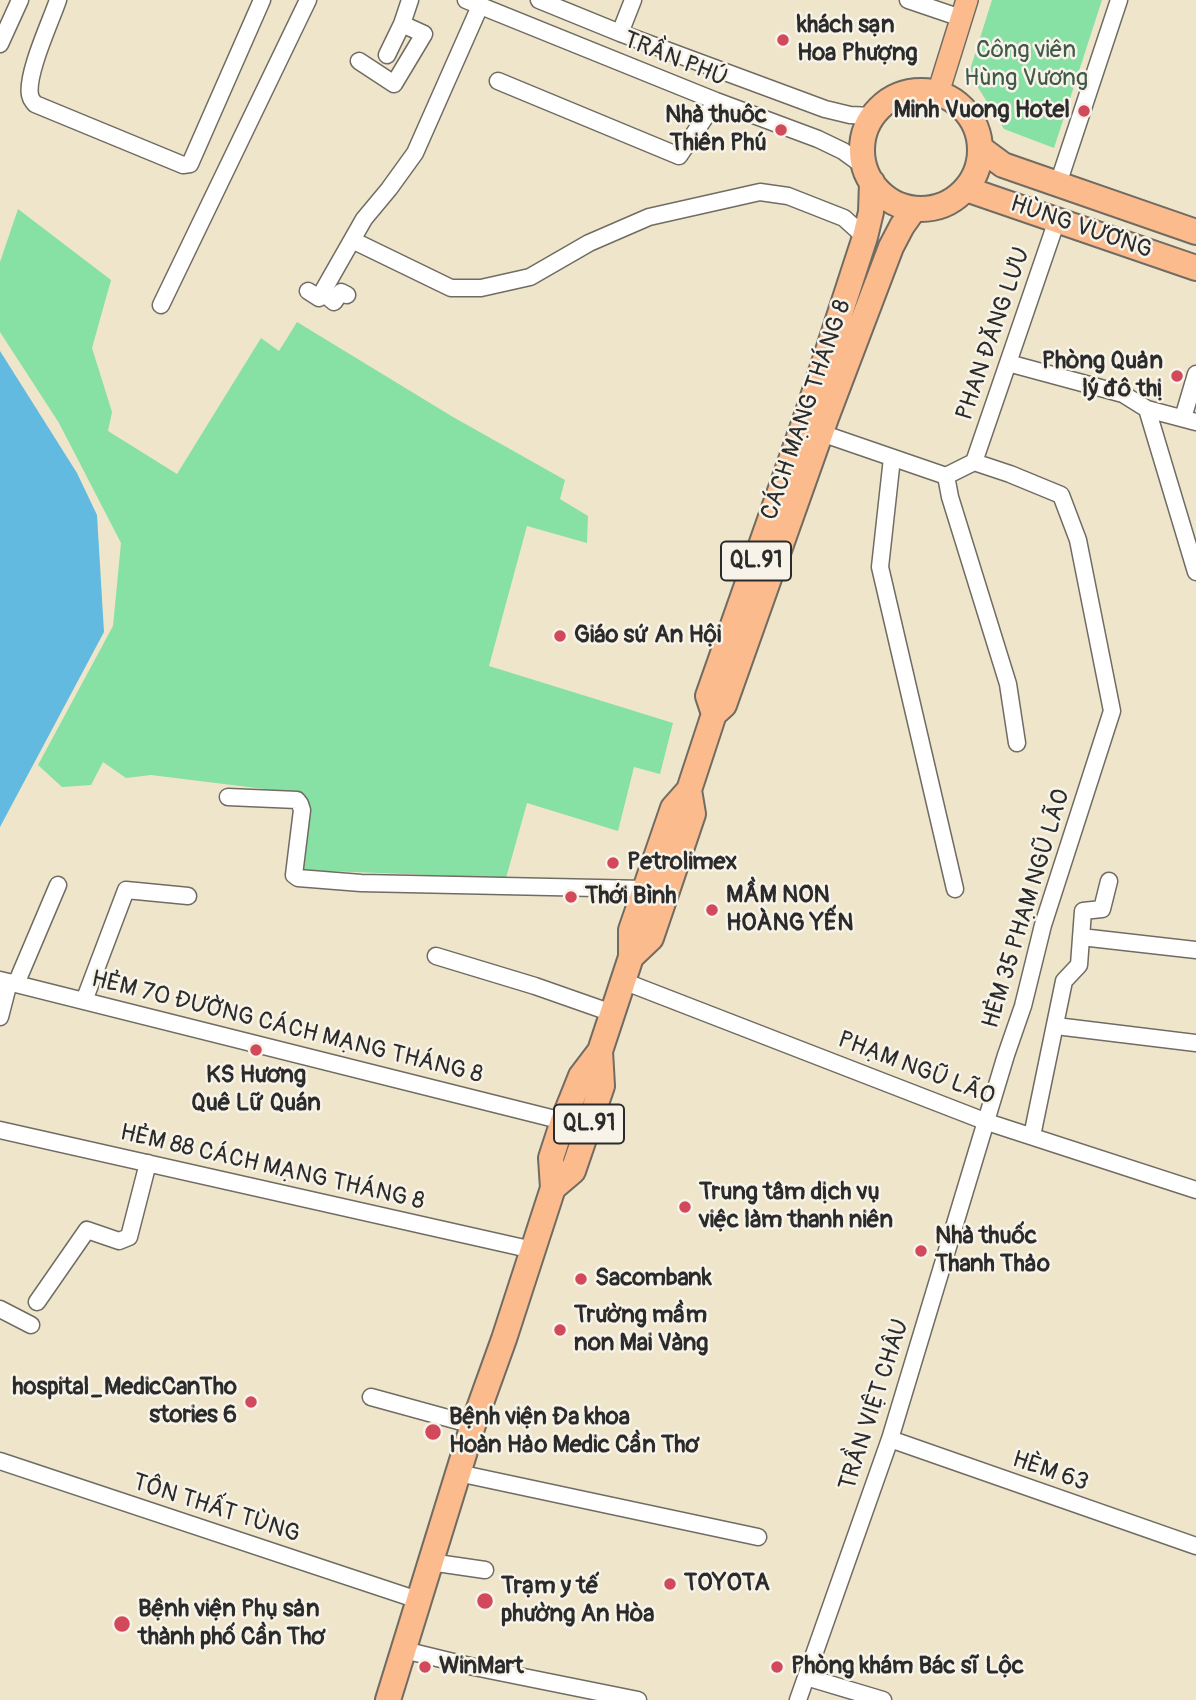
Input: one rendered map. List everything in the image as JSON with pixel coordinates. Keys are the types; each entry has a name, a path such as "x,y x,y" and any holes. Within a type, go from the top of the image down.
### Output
{"highway":[{"path":"920,91 938,93 954,101 968,114 977,130 980,148 975,176 956,199 943,206 914,209 901,206 884,195 869,174 863,149 864,132 873,116 886,103 902,94 920,91"},
{"name":"HÙNG VƯƠNG","path":"980,148 1003,165 1196,232"},
{"name":"CÁCH MẠNG THÁNG 8","path":"388,1700 473,1425 553,1188 551,1158 581,1076 600,1051 631,957 631,930 673,808 689,790 713,714 708,696 809,409 865,237 871,212 869,174"},
{"name":"HÙNG VƯƠNG","path":"966,189 1196,268"},
{"name":"CÁCH MẠNG THÁNG 8","path":"713,714 724,705 891,247 914,209"},
{"name":"CÁCH MẠNG THÁNG 8","path":"631,957 651,938 693,814 689,790"},
{"name":"CÁCH MẠNG THÁNG 8","path":"553,1188 573,1171 602,1086 600,1051"}],"main road":[{"path":"938,93 964,9"}],"street":[{"path":"2,36 20,0"},
{"path":"58,0 33,72 30,98 35,104 183,165 190,164 262,0"},
{"path":"161,305 308,0"},
{"path":"387,55 410,0"},
{"path":"620,33 633,0"},
{"path":"908,0 964,9"},
{"path":"1058,184 1119,0"},
{"name":"TRẦN PHÚ","path":"548,2 620,33 825,109 850,115 873,116"},
{"path":"347,295 341,292 334,302 315,292 364,219 415,153 473,3"},
{"name":"TRẦN PHÚ","path":"473,3 818,139 842,151 869,174"},
{"path":"359,61 394,84 424,34 402,24"},
{"path":"498,81 679,156 716,101"},
{"path":"352,240 451,288 481,288 530,277 589,243 649,217 760,192 788,196 844,218 865,237"},
{"name":"PHAN ĐĂNG LƯU","path":"974,462 1057,220"},
{"path":"1008,363 1123,394 1147,409 1190,420 1196,374"},
{"path":"1147,409 1196,572"},
{"path":"821,433 946,476 974,462"},
{"path":"891,458 880,567 955,889"},
{"name":"HẺM 35 PHẠM NGŨ LÃO","path":"974,462 1061,495 1078,540 1112,711 1042,925 1023,1006 987,1122"},
{"path":"946,476 950,497 1008,684 1017,743"},
{"path":"228,797 297,800 302,810 294,875 298,878 360,883 645,889"},
{"path":"1032,1136 1064,981 1079,965 1083,911 1102,909 1109,881"},
{"path":"0,1017 8,982 58,885"},
{"path":"83,1001 126,890 188,896"},
{"path":"1081,937 1196,950"},
{"path":"436,956 612,1013"},
{"name":"PHẠM NGŨ LÃO","path":"623,981 987,1122 1196,1190"},
{"name":"HẺM 70 ĐƯỜNG CÁCH MẠNG THÁNG 8","path":"8,982 564,1121"},
{"path":"1056,1026 1196,1043"},
{"name":"TRẦN VIỆT CHÂU","path":"798,1700 890,1439 987,1122"},
{"name":"HẺM 88 CÁCH MẠNG THÁNG 8","path":"0,1130 533,1250"},
{"path":"37,1302 87,1230 119,1241 128,1237 148,1163"},
{"path":"0,1309 31,1325"},
{"path":"371,1397 473,1425"},
{"name":"HÈM 63","path":"890,1439 1196,1546"},
{"name":"TÔN THẤT TÙNG","path":"0,1461 418,1600"},
{"path":"458,1473 758,1537"},
{"path":"430,1562 485,1570"},
{"path":"404,1650 638,1700"},
{"path":"806,1677 883,1700"}],"green space":[{"name":"Công viên Hùng Vương","path":"992,0 1102,0 1054,148 1004,129 969,73"},
{"path":"18,209 111,280 92,348 112,412 108,431 177,474 261,338 279,351 297,322 453,417 565,480 560,499 588,516 587,543 527,526 489,666 673,723 660,774 634,767 618,831 527,803 506,878 302,870 305,794 151,775 126,778 103,762 91,785 62,787 38,765 113,626 121,543 59,423 0,332 0,262"}],"water":[{"path":"0,351 77,473 97,515 104,632 0,827"}],"place":[{"name":"khách sạn Hoa Phượng","path":"783,40"},
{"name":"Minh Vuong Hotel","path":"1084,111"},
{"name":"Nhà thuôc Thiên Phú","path":"781,130"},
{"name":"Phòng Quản lý đô thị","path":"1177,376"},
{"name":"Giáo sứ An Hội","path":"560,636"},
{"name":"Petrolimex","path":"613,863"},
{"name":"Thới Bình","path":"571,897"},
{"name":"MẦM NON HOÀNG YẾN","path":"712,910"},
{"name":"KS Hương Quê Lữ Quán","path":"256,1050"},
{"name":"Trung tâm dịch vụ việc làm thanh niên","path":"685,1207"},
{"name":"Nhà thuốc Thanh Thảo","path":"921,1251"},
{"name":"Sacombank","path":"581,1279"},
{"name":"Trường mầm non Mai Vàng","path":"560,1330"},
{"name":"hospital_MedicCanTho stories 6","path":"251,1402"},
{"name":"Bệnh viện Đa khoa Hoàn Hảo Medic Cần Thơ","path":"433,1432"},
{"name":"TOYOTA","path":"670,1584"},
{"name":"Trạm y tế phường An Hòa","path":"485,1601"},
{"name":"Bệnh viện Phụ sản thành phố Cần Thơ","path":"122,1624"},
{"name":"WinMart","path":"425,1667"},
{"name":"Phòng khám Bác sĩ Lộc","path":"777,1667"}]}
